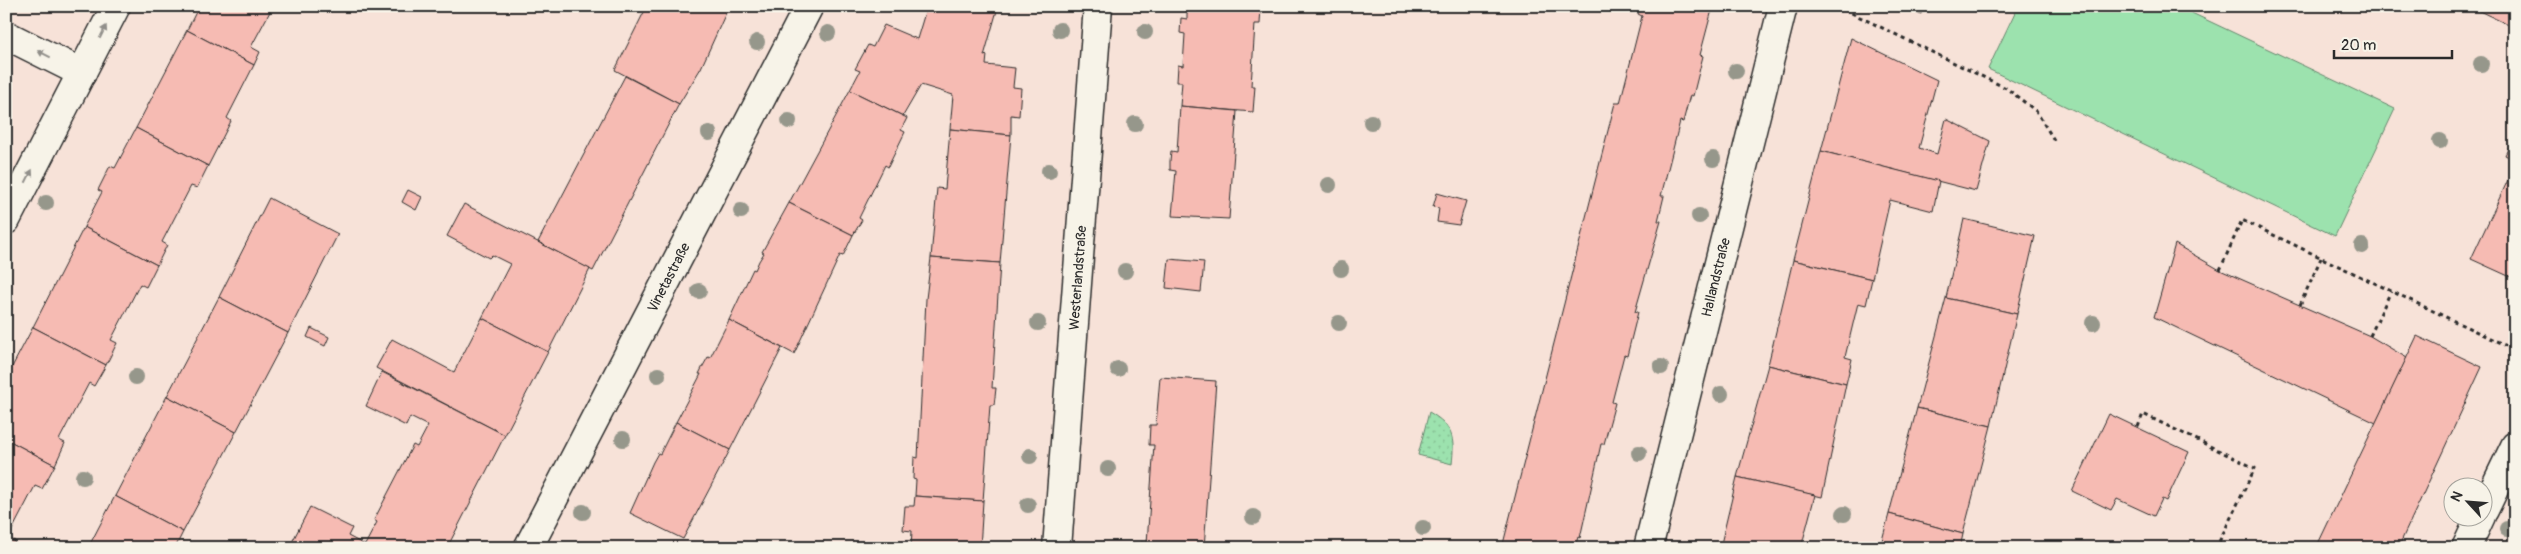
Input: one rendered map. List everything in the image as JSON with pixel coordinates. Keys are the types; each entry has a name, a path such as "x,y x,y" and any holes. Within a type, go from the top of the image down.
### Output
{"street":[{"path":"6,220 116,6"},
{"name":"Vinetastraße","path":"528,548 809,6"},
{"name":"Westerlandstraße","path":"1057,548 1098,6"},
{"name":"Hallandstraße","path":"1648,548 1782,6"},
{"path":"6,35 82,73"},
{"path":"2494,489 2515,446"},
{"path":"2466,548 2476,526"}],"path":[{"path":"1837,6 2006,88 2036,111 2054,140"},
{"path":"2220,270 2242,220 2515,350"},
{"path":"2300,305 2321,258"},
{"path":"2370,336 2391,291"},
{"path":"2138,427 2143,414 2255,468 2216,548"}],"green space":[{"path":"2018,6 2177,6 2395,109 2335,236 1988,69"},
{"path":"1429,412 1443,422 1451,433 1453,446 1452,464 1418,455"}],"building":[{"path":"199,6 273,6 251,47 260,52 254,65 187,30"},
{"path":"647,6 729,6 701,68 679,104 615,70"},
{"path":"927,6 1006,6 1005,9 998,7 984,56 987,55 986,65 1015,68 1013,87 1021,88 1019,116 1011,115 1011,135 950,129 953,95 921,85 903,116 850,90 860,71 855,69 868,45 873,47 884,25 917,39"},
{"path":"1187,6 1261,6 1260,24 1255,24 1251,86 1255,86 1253,112 1180,106 1182,82 1177,82 1178,65 1183,66 1185,34 1180,33 1181,18 1187,19"},
{"path":"1640,6 1713,6 1700,55 1703,56 1693,96 1690,95 1683,122 1680,121 1661,196 1664,196 1658,221 1661,221 1635,312 1638,312 1627,356 1624,355 1612,402 1615,403 1604,444 1601,444 1580,538 1578,537 1575,548 1502,548 1615,103 1620,103 1642,16 1638,14"},
{"path":"1906,6 1925,6 1921,14"},
{"path":"2469,6 2515,6 2515,28"},
{"path":"187,30 254,65 227,118 231,121 208,166 136,128"},
{"path":"1851,38 1937,80 1919,148 1937,154 1946,119 1990,141 1976,191 1821,151"},
{"path":"625,76 679,104 593,271 538,242"},
{"path":"850,90 907,118 901,130 905,132 888,167 885,165 859,218 862,220 853,235 789,203"},
{"path":"1180,106 1237,111 1229,219 1172,216 1176,171 1170,170 1170,161 1171,151 1177,152"},
{"path":"136,128 208,166 197,188 191,186 162,242 167,245 157,265 84,227 102,192 98,190 110,166 115,168"},
{"path":"950,129 1011,135 1000,263 931,258 937,188 945,189"},
{"path":"2515,135 2515,160 2505,155"},
{"path":"1821,151 1939,181 1933,211 1890,200 1872,279 1793,260"},
{"path":"2515,165 2515,279 2471,259"},
{"path":"408,190 422,197 416,210 402,202"},
{"path":"1437,193 1466,201 1459,225 1437,222 1439,208 1433,207"},
{"path":"269,198 338,234 288,333 219,297"},
{"path":"789,203 853,235 843,256 840,255 794,354 729,320 753,269 755,270 764,253 762,252"},
{"path":"464,204 590,269 548,352 482,318 510,264 492,255 489,258 447,236"},
{"path":"1964,219 2035,236 2017,314 1946,298"},
{"path":"84,227 157,265 146,287 140,284 111,340 117,343 106,365 33,327"},
{"path":"2175,244 2220,270 2370,336 2407,358 2376,423 2154,317"},
{"path":"931,258 1000,263 992,388 996,388 994,405 990,405 983,501 915,496 916,480 913,479 914,457 918,458 926,299"},
{"path":"1169,259 1204,262 1201,292 1166,288"},
{"path":"1793,260 1872,279 1866,305 1858,303 1845,357 1852,359 1846,384 1768,365"},
{"path":"219,297 288,333 236,432 167,396"},
{"path":"1946,298 2017,314 1991,426 1917,408"},
{"path":"482,318 548,352 505,435 376,368 392,339 454,372"},
{"path":"729,320 782,348 730,450 676,422 701,374 699,374 703,366 708,357 710,358"},
{"path":"33,327 106,365 94,386 89,383 59,440 65,443 55,465 6,439 6,367 12,367"},
{"path":"311,328 329,337 325,346 307,337"},
{"path":"2417,336 2482,367 2398,548 2316,548"},
{"path":"1768,365 1846,384 1822,497 1737,477"},
{"path":"382,372 505,435 447,548 289,548 310,507 352,528 348,536 365,545 377,522 374,520 413,445 417,447 428,426 410,417 406,426 366,406"},
{"path":"1160,377 1216,381 1204,548 1141,548 1141,542 1147,543 1154,445 1149,445 1150,425 1156,425"},
{"path":"167,396 236,432 183,532 115,496"},
{"path":"1917,408 1991,426 1963,534 1889,514"},
{"path":"2109,414 2189,452 2166,501 2162,499 2154,516 2117,499 2111,510 2072,491"},
{"path":"676,422 730,450 683,539 630,513 653,462 658,453 660,454"},
{"path":"6,439 55,465 42,489 35,486 8,538 15,541 12,548 6,548"},
{"path":"1737,477 1815,495 1801,548 1720,548"},
{"path":"115,496 183,532 175,548 88,548"},
{"path":"915,496 983,501 980,548 911,548 912,531 903,530 905,506 914,506"},
{"path":"1889,514 1963,534 1960,548 1880,548"}]}
